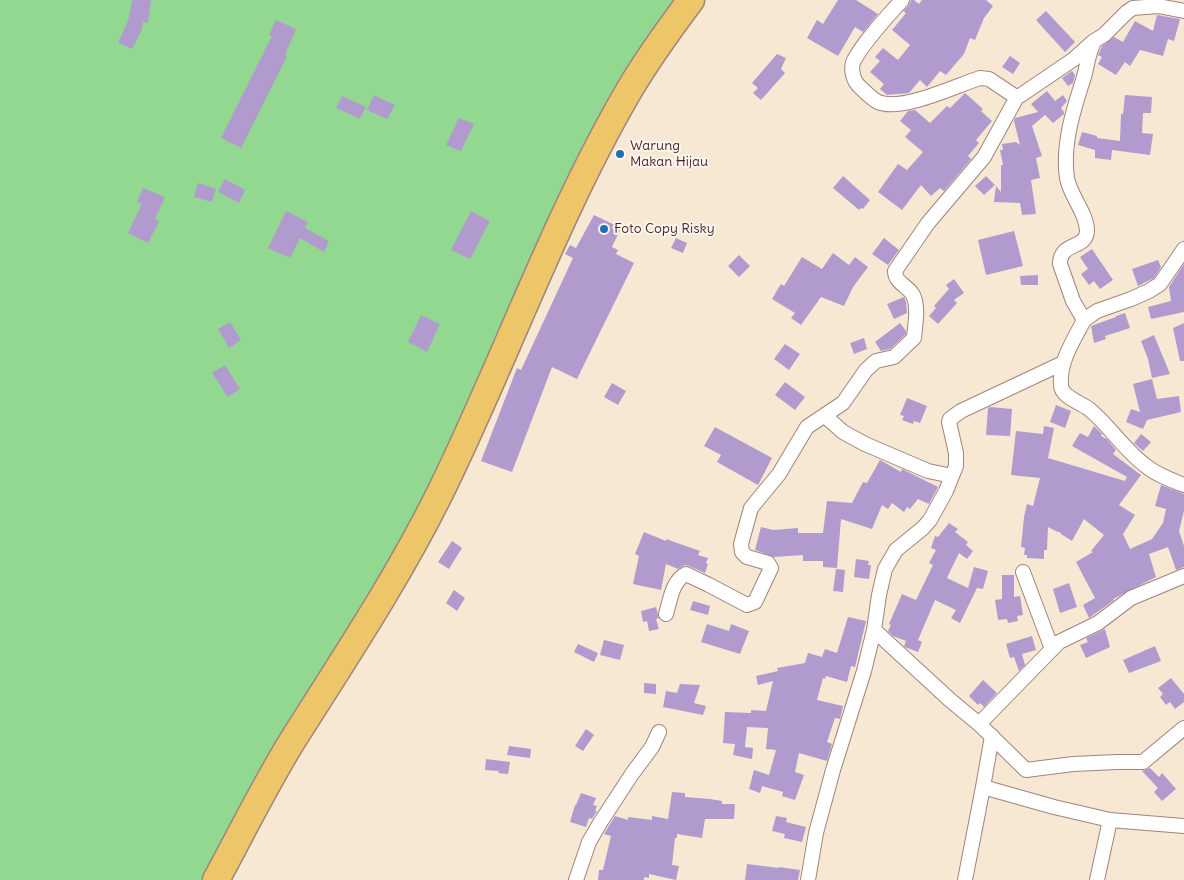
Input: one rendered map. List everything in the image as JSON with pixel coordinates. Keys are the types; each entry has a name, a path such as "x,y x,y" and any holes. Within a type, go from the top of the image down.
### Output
{"highway":[{"path":"216,880 291,744 386,593 422,527 469,432 575,193 632,86 691,0"}],"street":[{"path":"902,0 853,61 854,79 877,102 899,105 980,78 989,79 1016,97"},
{"path":"666,614 676,583 680,577 686,574 747,605 755,602 771,568 768,563 747,557 742,552 741,544 751,508 779,474 807,427 843,403 866,370 876,362 894,356 914,338 916,305 912,294 897,280 895,270 928,222 984,157 1016,97 1056,73 1094,41 1104,35 1118,19 1133,8 1158,6 1184,11"},
{"path":"1084,320 1073,301 1060,264 1060,258 1064,251 1082,241 1086,236 1087,230 1067,177 1067,146 1074,108 1088,62 1088,54 1094,41"},
{"path":"1183,251 1160,284 1131,299 1097,311 1084,320 1063,363 1061,385 1066,395 1088,408 1104,422 1146,467 1184,485"},
{"path":"808,880 816,833 833,770 864,671 874,630 879,595 888,561 896,550 930,520 946,491 956,466 956,453 949,422 950,418 1063,363"},
{"path":"825,416 843,432 865,444 928,471 952,476"},
{"path":"1023,572 1052,649"},
{"path":"979,724 1052,649 1074,634 1098,623 1130,598 1184,576"},
{"path":"874,630 979,724 1026,770 1073,764 1143,762 1184,728"},
{"path":"576,880 586,849 600,823 652,747 659,732"},
{"path":"965,880 992,736"},
{"path":"983,787 1054,807 1110,820 1184,826"},
{"path":"1098,880 1110,820"}],"green space":[{"path":"0,0 685,0 465,428 209,880 0,880"}],"building":[{"path":"132,0 151,0 148,23 143,22 142,29 132,49 118,43 129,18"},
{"path":"838,0 856,0 878,14 863,32 855,27 838,56 807,38 817,20 823,24"},
{"path":"911,0 919,4 922,0 986,0 993,6 984,18 975,40 970,38 964,54 946,75 940,71 927,87 920,80 909,93 887,95 880,89 884,84 870,72 880,61 875,57 883,48 898,60 910,45 892,30 906,13 903,11"},
{"path":"1046,11 1075,42 1065,52 1036,20"},
{"path":"1157,15 1180,19 1174,41 1168,39 1163,56 1140,50 1130,66 1125,62 1116,75 1098,64 1102,57 1098,55 1102,46 1114,37 1123,42 1135,21 1153,31"},
{"path":"276,20 296,29 285,55 287,56 241,148 221,138 272,36 269,35"},
{"path":"777,54 786,58 781,69 785,73 761,100 753,93 758,88 752,83"},
{"path":"1010,56 1020,63 1013,74 1002,67"},
{"path":"1072,71 1075,75 1073,83 1068,86 1062,78"},
{"path":"1047,91 1055,101 1063,95 1067,101 1061,108 1064,114 1053,123 1045,115 1032,126 1042,156 1036,158 1040,178 1031,180 1036,214 1022,215 1020,203 994,202 996,186 1001,192 1001,165 1003,165 1000,150 1003,150 1002,144 1016,142 1020,145 1014,121 1015,118 1038,112 1031,104"},
{"path":"965,93 983,109 981,111 992,121 976,140 979,143 968,156 971,159 944,191 940,188 931,196 921,185 902,210 878,192 898,164 907,170 923,152 905,137 911,130 900,121 908,111 915,110 930,123 947,106 950,108"},
{"path":"374,95 395,105 387,119 367,110"},
{"path":"1125,95 1152,97 1151,113 1143,113 1142,133 1153,134 1150,155 1112,150 1111,160 1095,158 1095,150 1078,145 1082,132 1097,136 1097,138 1120,141 1121,114 1123,114"},
{"path":"342,96 366,107 360,119 336,108"},
{"path":"459,118 474,124 461,151 446,145"},
{"path":"843,176 870,200 863,209 859,210 833,188"},
{"path":"986,176 995,185 984,195 975,186"},
{"path":"225,179 245,190 239,203 218,192"},
{"path":"198,183 216,189 212,202 194,197"},
{"path":"143,188 165,197 155,219 159,222 148,243 128,233 142,204 137,202"},
{"path":"286,211 308,222 305,228 329,241 324,252 300,238 290,258 268,248"},
{"path":"471,211 490,221 470,259 451,250"},
{"path":"594,215 621,228 612,247 618,250 616,254 634,263 577,379 552,367 512,472 481,461 517,368 521,370 573,258 565,254 570,245 576,248"},
{"path":"1014,231 1023,266 986,275 978,240"},
{"path":"676,238 687,243 683,253 671,248"},
{"path":"884,238 899,250 888,265 872,254"},
{"path":"1092,249 1113,280 1100,289 1094,281 1089,285 1081,274 1088,269 1080,257"},
{"path":"833,253 849,265 855,257 868,267 853,287 844,306 821,297 801,325 791,318 795,313 772,299 781,284 784,286 802,257 822,269"},
{"path":"739,255 750,266 739,277 728,266"},
{"path":"1158,260 1161,267 1154,278 1138,286 1132,269"},
{"path":"1184,264 1184,312 1151,319 1148,307 1171,301 1169,287"},
{"path":"1038,275 1038,285 1021,285 1020,276"},
{"path":"954,279 964,293 954,300 957,303 938,324 929,316 936,308 934,306 949,289 946,285"},
{"path":"904,297 907,313 894,319 887,304"},
{"path":"1125,313 1130,328 1105,336 1106,339 1094,343 1091,326"},
{"path":"421,315 440,324 427,352 408,342"},
{"path":"230,322 241,340 229,348 218,329"},
{"path":"900,323 906,334 890,349 881,351 875,342"},
{"path":"1184,323 1184,361 1180,361 1173,328"},
{"path":"1154,335 1170,374 1152,378 1148,359 1141,341"},
{"path":"864,338 867,349 854,354 850,343"},
{"path":"785,344 800,354 789,370 774,359"},
{"path":"225,365 240,389 228,397 212,373"},
{"path":"1152,379 1157,399 1179,396 1181,412 1147,420 1143,429 1126,422 1131,409 1140,412 1133,384"},
{"path":"785,382 805,397 795,410 775,395"},
{"path":"612,383 626,391 618,405 604,397"},
{"path":"907,398 927,406 920,423 914,421 913,424 902,420 904,416 900,415"},
{"path":"1056,405 1071,411 1065,428 1050,422"},
{"path":"988,408 1012,409 1010,436 986,435"},
{"path":"1044,426 1054,428 1048,458 1125,481 1127,477 1072,446 1080,433 1088,437 1094,426 1102,434 1101,436 1107,439 1116,450 1113,454 1141,475 1119,505 1135,515 1123,534 1130,549 1152,539 1163,523 1166,509 1155,506 1161,485 1184,494 1184,511 1179,531 1184,546 1184,567 1176,570 1168,547 1149,554 1156,577 1113,599 1089,618 1083,605 1095,598 1076,562 1093,552 1091,551 1104,535 1084,519 1072,541 1060,532 1048,527 1047,550 1044,550 1044,559 1027,558 1027,555 1024,555 1025,548 1021,547 1024,517 1027,504 1033,506 1040,478 1011,475 1016,431 1043,434"},
{"path":"715,427 772,458 758,485 717,462 721,455 704,446"},
{"path":"1141,434 1151,442 1143,451 1134,443"},
{"path":"880,460 901,472 902,469 938,487 929,504 918,499 910,509 907,507 904,512 892,503 888,509 882,505 872,529 841,519 837,568 823,567 823,561 803,561 803,555 774,557 755,550 761,527 773,530 798,528 798,533 823,533 827,501 852,503 863,482 867,483"},
{"path":"949,523 958,529 955,532 968,542 966,545 973,551 967,559 959,553 947,578 968,588 974,567 988,571 983,589 977,588 960,623 951,618 956,610 935,600 918,640 922,642 918,652 905,647 906,641 893,636 888,631 891,625 889,624 902,594 916,600 933,565 929,563 936,550 931,548 935,536 938,537"},
{"path":"644,532 700,551 698,555 708,558 705,573 685,565 678,569 666,564 661,590 633,584 639,556 635,554"},
{"path":"452,541 462,548 449,569 438,562"},
{"path":"856,559 869,561 868,565 871,565 869,579 854,577"},
{"path":"836,569 845,570 843,592 833,591"},
{"path":"1002,575 1014,575 1014,597 1020,596 1023,615 1017,616 1018,621 1008,623 1007,619 998,620 995,600 1002,599"},
{"path":"1069,583 1077,607 1060,613 1053,589"},
{"path":"454,590 465,598 457,611 446,603"},
{"path":"693,601 710,606 708,615 690,610"},
{"path":"656,607 659,618 656,619 659,629 649,631 647,621 643,622 641,611"},
{"path":"848,617 866,621 855,667 851,666 847,682 826,676 825,679 823,678 817,700 843,706 840,719 835,718 827,742 832,744 827,761 799,753 795,772 804,775 795,800 782,796 783,792 762,786 760,793 749,789 754,770 769,775 776,750 766,749 768,728 747,727 745,747 753,748 752,759 733,755 735,744 723,743 725,712 751,713 751,710 766,711 773,681 758,685 756,676 778,671 777,668 805,663 808,653 822,657 825,649 837,653"},
{"path":"707,624 729,631 731,624 749,631 740,654 701,642"},
{"path":"1105,629 1110,647 1086,658 1080,645 1088,642 1086,638"},
{"path":"1032,636 1036,650 1022,654 1025,665 1019,671 1014,657 1010,658 1006,644"},
{"path":"604,640 624,645 620,660 600,655"},
{"path":"578,644 598,653 594,662 574,652"},
{"path":"1155,646 1161,661 1129,673 1123,660"},
{"path":"1171,678 1184,694 1184,702 1175,709 1170,702 1166,705 1160,697 1163,694 1158,688"},
{"path":"983,680 997,693 984,707 980,703 978,705 969,696"},
{"path":"644,683 656,684 656,694 644,693"},
{"path":"680,684 700,685 694,703 706,706 703,715 663,707 666,691 677,693"},
{"path":"586,729 594,735 583,751 575,746"},
{"path":"509,746 531,749 530,758 507,755"},
{"path":"486,759 510,762 508,774 485,770"},
{"path":"1150,768 1159,777 1162,773 1176,789 1162,801 1154,792 1158,788 1142,771"},
{"path":"672,792 685,793 685,797 722,801 722,804 735,804 734,819 705,819 702,838 677,834 672,865 679,866 676,880 649,874 649,878 644,877 644,880 598,880 599,870 603,870 611,836 604,834 615,816 628,820 628,817 652,820 652,816 668,819"},
{"path":"581,793 596,798 593,805 597,806 595,811 597,811 592,819 589,818 586,827 570,822"},
{"path":"776,816 787,818 786,822 806,827 802,842 784,838 785,834 772,831"},
{"path":"747,864 800,870 798,880 745,880"}],"place":[{"name":"Warung Makan Hijau","path":"620,154"},
{"name":"Foto Copy Risky","path":"604,229"}]}
